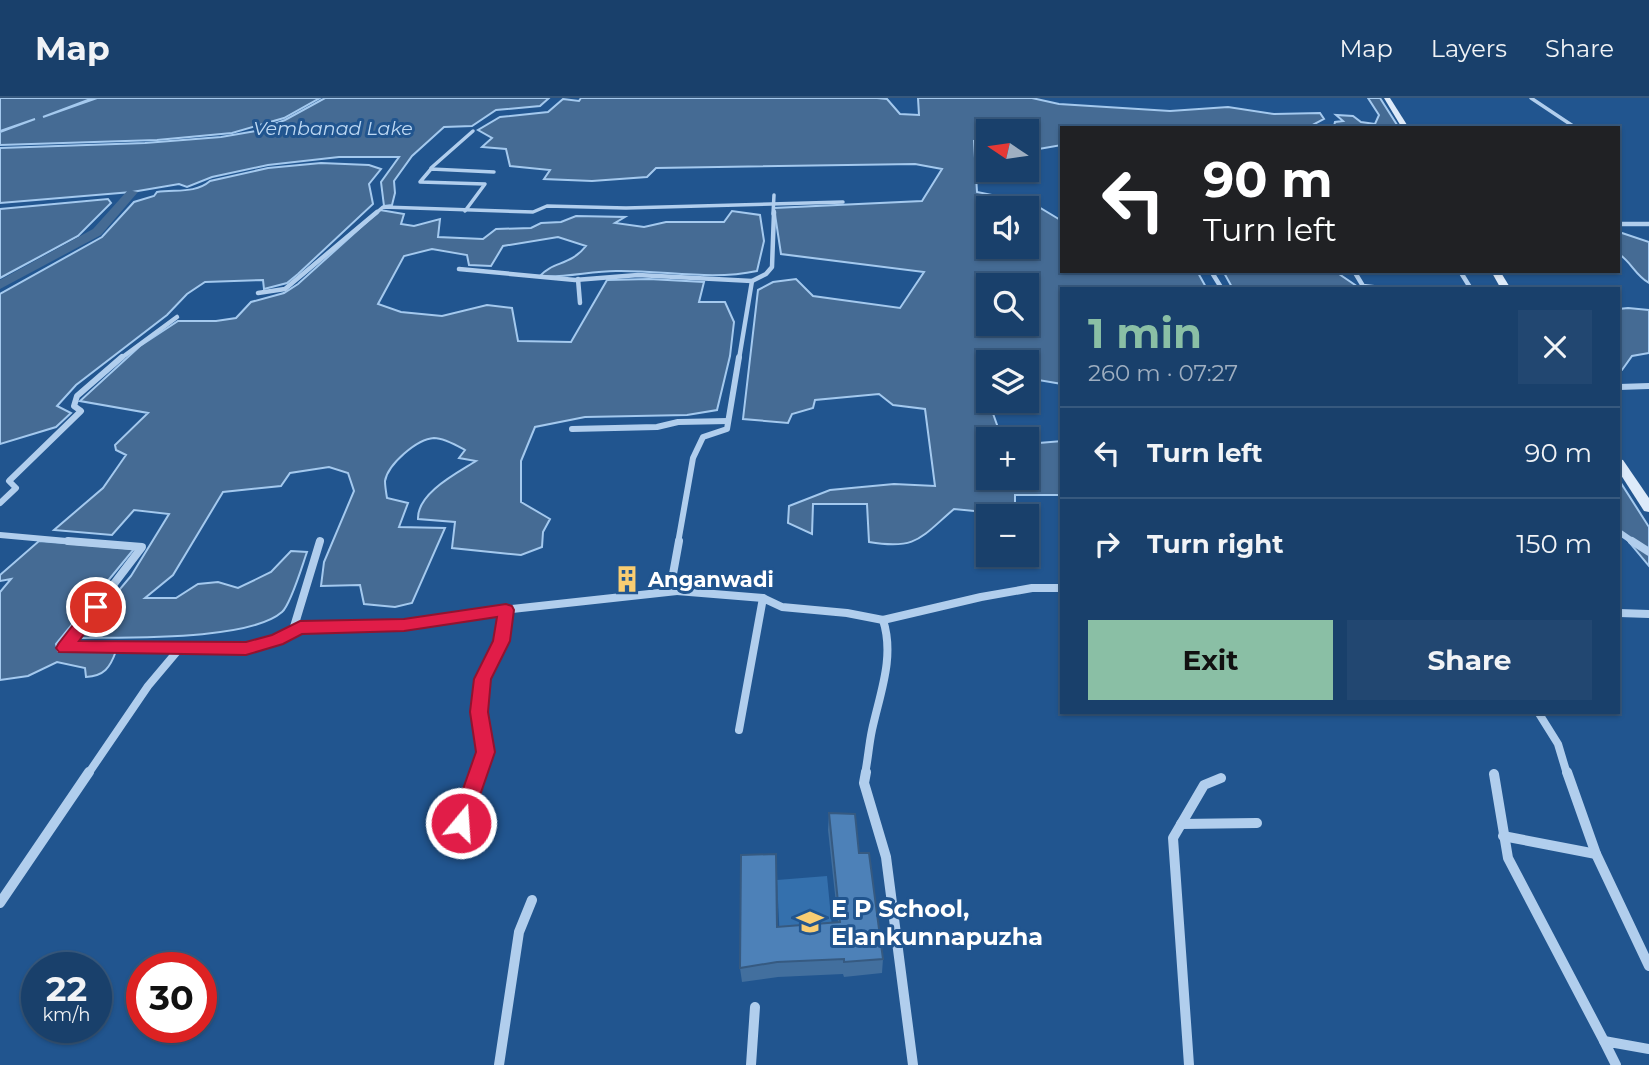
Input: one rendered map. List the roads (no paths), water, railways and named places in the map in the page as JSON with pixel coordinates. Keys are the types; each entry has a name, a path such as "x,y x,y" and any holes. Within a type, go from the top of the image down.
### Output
{"street":[{"path":"1387,98 1405,126"},
{"path":"1531,98 1573,126"},
{"path":"465,211 485,184 420,182 430,169 473,131"},
{"path":"430,169 494,172"},
{"path":"459,269 579,279 638,275 752,281 766,274 772,267 774,195"},
{"path":"258,293 285,289 301,278 383,207 533,212 547,206 626,208 844,202"},
{"path":"1620,224 1649,224"},
{"path":"1355,273 1363,286 1372,287"},
{"path":"579,279 580,303"},
{"path":"677,591 671,585 695,450 703,437 727,429 752,281"},
{"path":"0,503 16,488 9,481 81,411 74,406 77,396 136,346 177,317"},
{"path":"1620,387 1649,386"},
{"path":"572,429 657,427 678,422 728,421"},
{"path":"1620,464 1649,508"},
{"path":"1620,533 1649,552"},
{"path":"0,535 142,547 65,648 246,648 277,640 300,627 404,625 506,610 677,591 763,598 782,607 847,613 883,620 981,597 1032,588 1060,588"},
{"path":"293,631 320,541"},
{"path":"739,730 763,598"},
{"path":"461,823 485,752 479,712 483,679 502,641 506,610"},
{"path":"1620,613 1649,614"},
{"path":"883,620 888,635 887,670 872,730 864,783 886,857 913,1065"},
{"path":"0,902 148,686 180,648"},
{"path":"1539,714 1558,744 1581,818 1649,966"},
{"path":"1494,774 1508,858 1616,1065"},
{"path":"1189,1065 1173,838 1204,785 1221,778"},
{"path":"1181,824 1257,823"},
{"path":"1503,836 1596,854"},
{"path":"499,1065 519,932 531,900"},
{"path":"751,1065 755,1007"},
{"path":"1604,1041 1649,1049"}],"water":[{"path":"0,98 93,98 43,117 97,98 320,98 284,118 232,133 157,140 0,145 0,132 35,119 0,131"},
{"name":"Vembanad Lake","path":"325,98 549,98 540,106 496,110 472,126 444,127 412,156 394,181 392,205 384,206 381,182 399,157 339,157 268,165 212,177 187,187 179,184 132,192 0,203 0,148 145,143 221,137 256,131 285,120"},
{"path":"581,98 877,98 887,99 900,114 919,115 918,98 1032,98 1059,104 1170,111 1228,107 1274,114 1320,113 1324,119 1311,126 1060,126 1060,145 1040,149 1040,119 976,119 974,141 977,192 997,196 976,196 976,259 1039,259 1039,207 1060,220 1060,273 1198,273 1206,287 1060,287 1060,384 1039,380 1039,350 976,350 976,413 993,413 998,427 976,427 976,490 1039,490 1039,443 1060,441 1060,495 1015,495 1015,504 976,504 976,511 954,509 917,539 908,543 885,544 869,542 867,504 813,504 812,534 788,523 789,506 830,490 894,484 935,486 925,409 893,405 879,394 815,400 813,408 792,414 788,423 743,419 758,290 773,282 796,279 813,296 900,308 924,272 781,254 774,208 922,201 942,169 915,164 656,168 647,177 592,181 544,179 550,170 510,166 506,149 482,147 492,138 478,130 500,117 548,112 563,99 579,101"},
{"path":"1368,98 1380,98 1398,126 1334,126 1335,122 1343,121 1336,115 1353,116 1361,122 1375,124 1379,115"},
{"path":"321,163 369,165 381,169 369,184 373,204 298,274 287,283 264,289 263,280 205,282 76,385 57,406 71,413 56,427 0,444 0,294 102,237 134,202 154,196 157,192 198,188 210,181 268,168"},
{"path":"108,199 111,203 78,236 0,278 0,209"},
{"path":"380,210 404,214 401,224 414,226 440,219 438,237 483,239 496,229 531,228 541,223 561,222 576,216 625,217 615,223 644,227 666,222 724,222 732,211 760,215 764,241 757,271 705,275 616,271 540,276 550,268 574,257 586,246 558,237 503,246 491,266 469,265 467,255 432,249 404,256 378,304 401,312 442,316 487,305 512,308 518,341 571,342 607,280 704,282 699,302 725,302 734,322 730,356 717,410 687,415 585,417 535,427 521,461 521,502 550,519 543,532 542,547 521,555 452,548 455,522 418,519 419,510 431,492 476,461 459,458 465,450 442,439 427,439 420,443 397,460 387,474 387,498 408,503 399,527 445,528 412,603 395,607 364,604 360,585 321,586 324,562 354,491 348,473 329,467 290,473 281,486 223,492 173,575 145,598 176,598 198,584 218,582 238,588 271,572 291,551 307,552 293,593 282,612 266,621 215,633 79,638 131,576 169,514 134,510 112,535 54,530 103,488 126,455 116,450 115,445 148,413 80,401 140,346 178,321 236,318 251,302 284,293 298,284"},
{"path":"1620,232 1649,242 1649,283 1640,276 1620,255"},
{"path":"1224,273 1337,273 1358,287 1232,287"},
{"path":"1620,309 1649,310 1649,353 1632,356 1620,371"},
{"path":"1620,482 1649,527 1649,566 1620,531"},
{"path":"39,541 134,549 56,644 58,651 116,651 109,666 102,673 86,677 85,668 57,662 28,676 0,680 0,592 11,579 0,581 0,575"}],"waterway":[{"path":"0,285 97,232 132,192"}],"place":[{"name":"Anganwadi","path":"627,579"},
{"name":"E P School, Elankunnapuzha","path":"810,922"}]}
